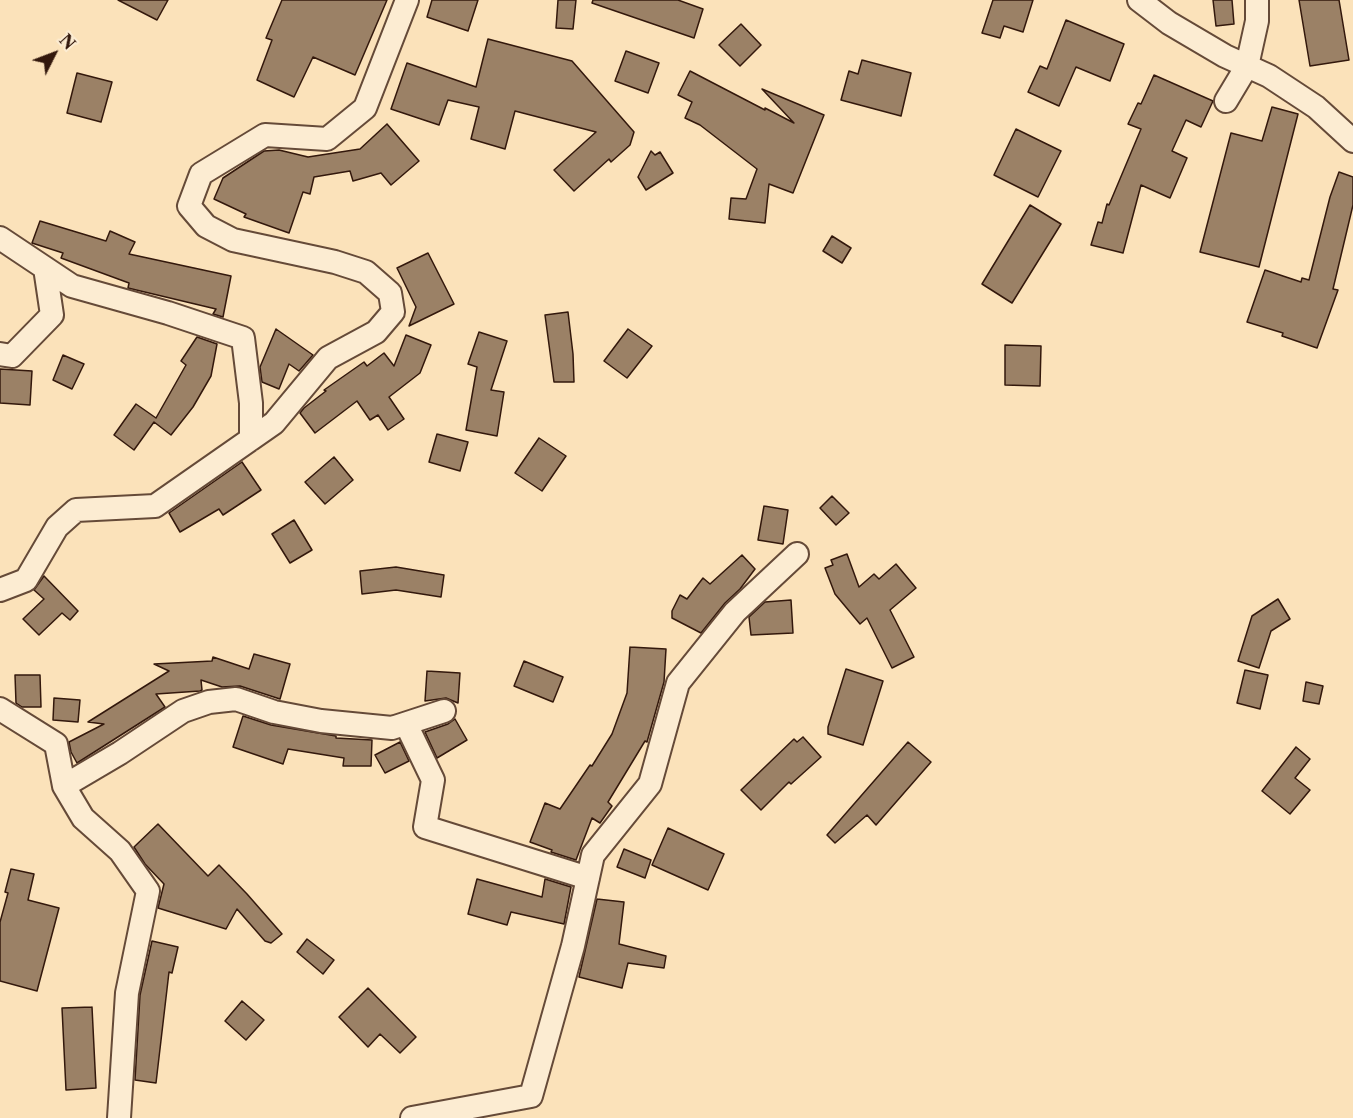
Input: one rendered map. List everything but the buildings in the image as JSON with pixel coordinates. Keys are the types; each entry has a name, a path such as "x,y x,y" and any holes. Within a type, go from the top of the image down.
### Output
{"street":[{"path":"0,590 26,580 57,527 76,510 155,506 274,423 328,358 376,332 393,312 390,293 366,272 335,262 233,240 206,226 189,206 201,174 265,135 327,139 365,108 407,0"},
{"path":"1139,0 1169,23 1225,56 1269,76 1316,107 1353,141"},
{"path":"1226,100 1247,66 1257,21 1257,0"},
{"path":"0,238 72,286 168,313 243,338 251,403 251,439"},
{"path":"0,354 12,356 52,315 45,268"},
{"path":"412,1118 531,1095 573,946 593,855 650,784 678,683 735,612 797,554"},
{"path":"64,786 120,753 183,711 209,702 236,699 274,712 321,721 392,728 444,711"},
{"path":"0,708 56,744 64,786 82,818 120,850 148,891 127,993 119,1118"},
{"path":"406,724 432,780 425,827 588,878"}]}
